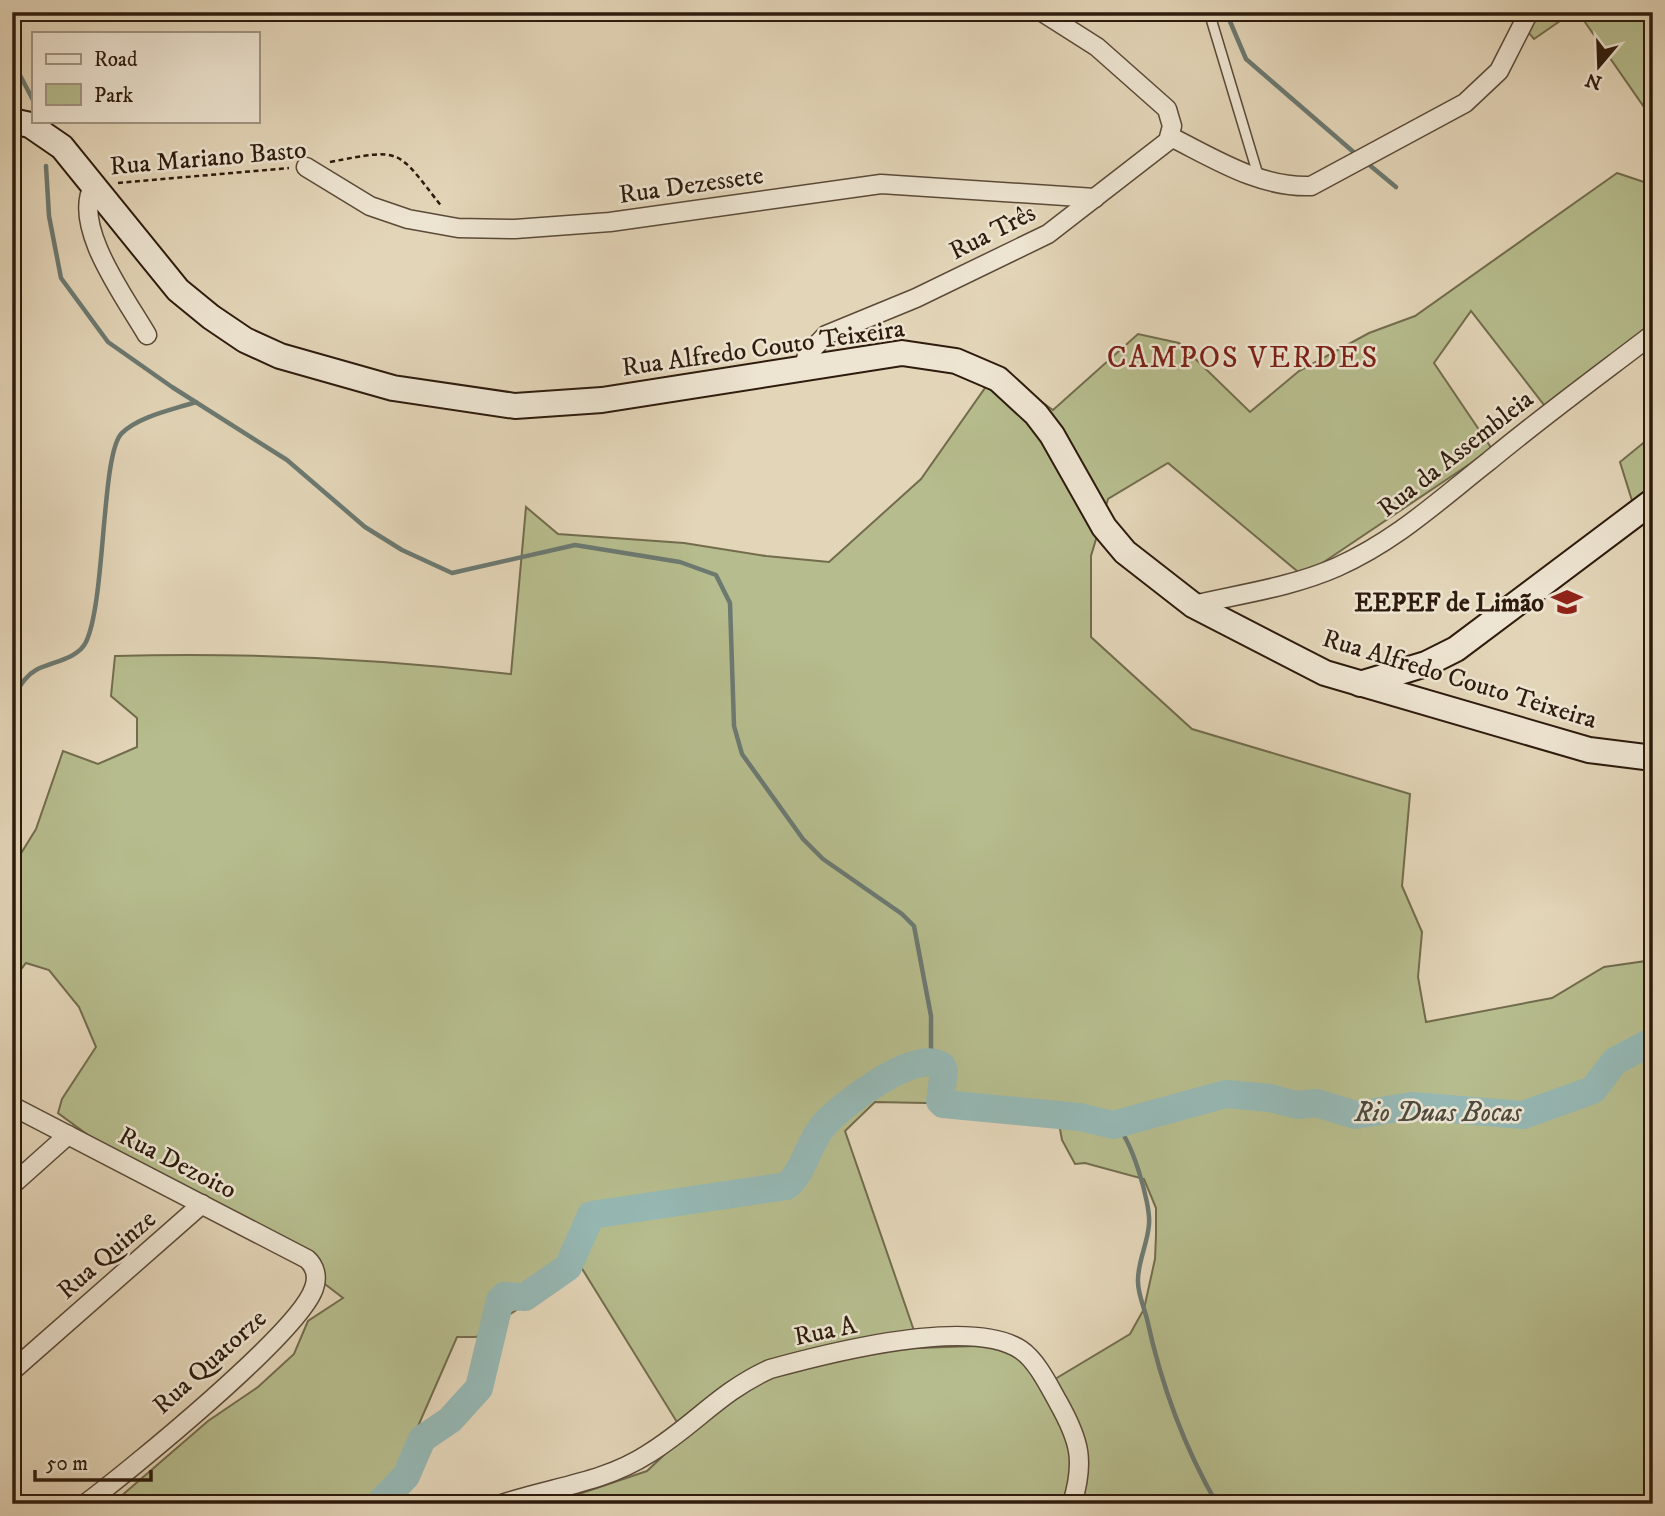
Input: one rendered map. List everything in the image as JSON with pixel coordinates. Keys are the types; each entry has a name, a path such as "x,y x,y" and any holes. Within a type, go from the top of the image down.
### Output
{"street":[{"path":"1042,12 1097,47 1167,109 1172,126 1171,137 1259,180 1293,187 1311,186 1465,103 1499,71 1529,12"},
{"name":"Rua Alfredo Couto Teixeira","path":"12,121 30,125 62,147 153,263 178,290 245,340 280,356 354,379 474,402 536,406 614,398 902,353 927,354 956,361 998,379 1036,414 1052,435 1104,527 1125,552 1193,606 1325,673 1589,750 1653,758"},
{"name":"Rua Três","path":"804,367 807,355 826,335 871,318 1024,248 1048,234 1171,137"},
{"name":"Rua Dezessete","path":"306,167 370,206 408,219 458,228 515,229 610,222 881,184 1096,198"},
{"path":"94,186 87,197 88,221 103,257 147,335"},
{"name":"Rua da Assembleia","path":"1193,606 1294,582 1336,567 1386,540 1426,515 1486,463 1653,334"},
{"path":"1359,684 1426,664 1456,649 1653,500"},
{"name":"Rua Dezoito","path":"12,1106 307,1259 315,1270"},
{"path":"12,1185 68,1135"},
{"name":"Rua Quinze","path":"12,1371 202,1204"},
{"name":"Rua Quatorze","path":"85,1504 279,1336 314,1290 315,1270"},
{"name":"Rua A","path":"502,1504 599,1479 647,1456 685,1429 712,1402 748,1379 770,1369 942,1335 983,1336 1024,1351 1045,1380 1067,1419 1081,1456 1072,1504"}],"lane":[{"path":"1209,12 1259,180"}],"path":[{"name":"Rua Mariano Basto","path":"94,186 306,167 375,152 396,155 414,171 458,228"}],"green space":[{"path":"1511,12 1573,12 1534,39"},
{"path":"1578,12 1653,12 1653,120"},
{"path":"1617,173 1653,185 1653,327 1548,410 1471,311 1434,363 1492,449 1303,576 1168,463 1108,499 1091,556 1091,637 1192,729 1410,794 1402,886 1422,932 1418,977 1426,1022 1552,998 1604,967 1653,960 1653,1504 549,1504 647,1471 685,1435 581,1267 476,1337 457,1337 384,1504 112,1504 208,1421 258,1387 294,1354 308,1321 343,1298 248,1225 186,1207 58,1113 62,1099 96,1047 79,1007 49,970 26,963 12,981 12,868 36,829 63,751 98,764 137,747 137,718 111,696 115,656 313,658 511,674 526,507 558,534 684,543 766,556 829,562 921,479 997,371 1053,410 1138,334 1179,343 1250,412 1299,371 1369,333 1415,316","holes":["875,1102 976,1104 1058,1118 1062,1140 1075,1164 1085,1163 1144,1179 1156,1208 1155,1259 1144,1309 1130,1334 1055,1379 1030,1356 1003,1345 920,1348 845,1131"]},
{"path":"1653,435 1653,516 1639,523 1620,462"}],"waterway":[{"path":"1226,12 1246,59 1357,155"},
{"path":"12,60 32,98"},
{"path":"1367,163 1396,187"},
{"path":"46,166 49,216 61,278 108,342 172,387 287,460 365,527 402,550 452,573 575,545 680,562 716,575 730,603 734,726 742,754 803,839 823,859 902,914 914,926 931,1016 931,1062"},
{"path":"12,698 22,682 32,673 71,656 86,642 97,594 110,468 115,446 122,433 147,418 196,402"},
{"name":"Rio Duas Bocas","path":"379,1504 406,1476 422,1439 450,1420 479,1388 500,1300 504,1296 525,1297 568,1267 591,1215 787,1186 798,1173 823,1126 861,1093 898,1071 930,1062 942,1066 944,1071 940,1101 943,1104 1080,1117 1113,1125 1226,1094 1270,1098 1297,1105 1316,1103 1356,1115 1412,1106 1523,1115 1593,1090 1615,1061 1653,1041"},
{"path":"1115,1125 1127,1142 1139,1171 1149,1214 1147,1238 1139,1268 1140,1296 1166,1391 1184,1437 1217,1504"}],"place":[{"name":"EEPEF de Limão","path":"1567,602"}],"district":[{"name":"CAMPOS VERDES","path":"1243,357"}]}
